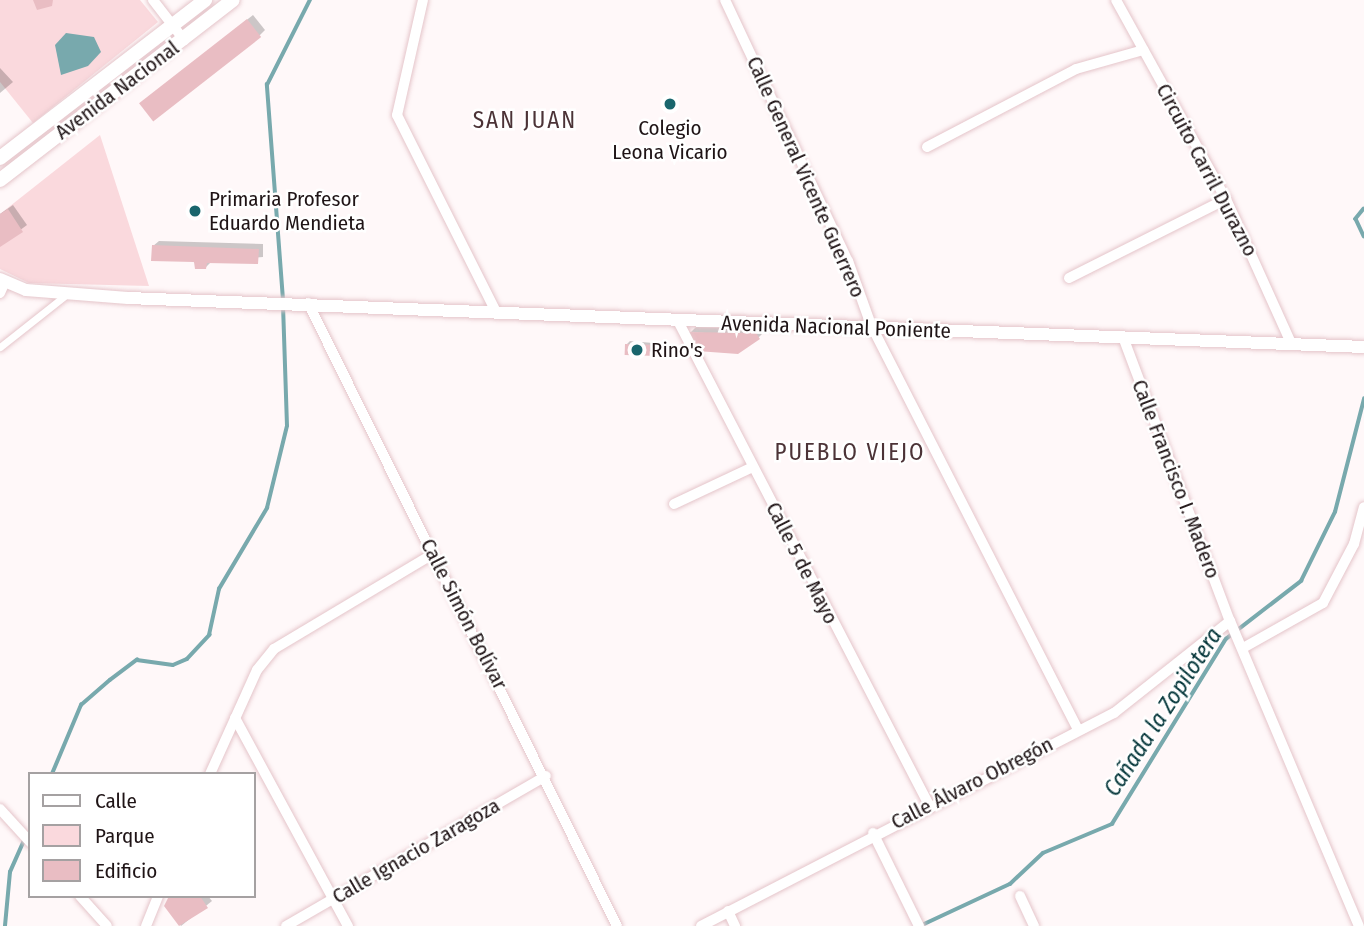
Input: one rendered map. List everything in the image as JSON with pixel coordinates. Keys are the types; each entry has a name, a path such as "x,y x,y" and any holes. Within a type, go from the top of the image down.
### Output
{"main road":[{"name":"Avenida Nacional","path":"0,158 205,0"},
{"name":"Avenida Nacional","path":"0,180 233,0"}],"street":[{"path":"153,0 184,40"},
{"path":"422,0 397,115 496,312"},
{"name":"Calle General Vicente Guerrero","path":"725,0 848,261 871,326 1078,729"},
{"name":"Circuito Carril Durazno","path":"1116,0 1226,199 1291,343"},
{"path":"927,146 1064,74 1143,50"},
{"path":"1069,278 1226,199"},
{"path":"2,285 67,294"},
{"path":"0,346 67,294"},
{"name":"Avenida Nacional Poniente","path":"67,294 1363,347"},
{"name":"Calle Simón Bolívar","path":"308,303 546,776 617,926"},
{"name":"Calle 5 de Mayo","path":"678,321 929,805"},
{"name":"Calle Francisco I. Madero","path":"1123,337 1242,648"},
{"path":"674,504 753,467"},
{"path":"1359,926 1242,648 1323,603 1354,544 1364,507"},
{"path":"210,772 274,649 433,554"},
{"name":"Calle Álvaro Obregón","path":"701,926 873,833 1114,713 1230,621"},
{"path":"236,718 348,926"},
{"name":"Calle Ignacio Zaragoza","path":"286,926 546,776"},
{"path":"0,809 28,840"},
{"path":"873,833 917,922"},
{"path":"1020,896 1034,926"},
{"path":"82,898 107,926"},
{"path":"146,926 157,898"},
{"path":"729,911 735,926"}],"green space":[{"path":"0,0 140,0 158,22 33,123 0,82"},
{"path":"100,135 149,286 29,283 0,269 0,214"}],"water":[{"path":"66,33 94,37 101,52 88,66 61,75 55,45"}],"building":[{"path":"33,0 53,0 52,6 37,10"},
{"path":"247,19 261,37 153,121 139,103"},
{"path":"8,209 23,232 0,247 0,214"},
{"path":"152,245 259,249 258,264 207,263 206,269 195,269 194,262 151,261"},
{"path":"689,332 756,333 760,339 738,354 697,351"},
{"name":"Rino's","path":"625,344 650,345 650,356 625,355"},
{"path":"168,898 201,898 208,908 179,926 164,906"}],"waterway":[{"path":"283,300 267,85 310,0"},
{"name":"Cañada la Zopilotera","path":"1364,209 1356,219 1364,236"},
{"path":"53,772 81,705 137,660 173,665 187,659 209,635 219,589 267,508 287,426 283,308"},
{"name":"Cañada la Zopilotera","path":"922,925 1010,884 1043,853 1112,824 1226,639 1301,581 1335,512 1364,399"},
{"path":"5,926 10,872 24,840"}],"place":[{"name":"Colegio Leona Vicario","path":"670,104"},
{"name":"Primaria Profesor Eduardo Mendieta","path":"195,211"},
{"name":"Rino's","path":"637,350"}],"district":[{"name":"SAN JUAN","path":"525,120"},
{"name":"PUEBLO VIEJO","path":"850,452"}]}
